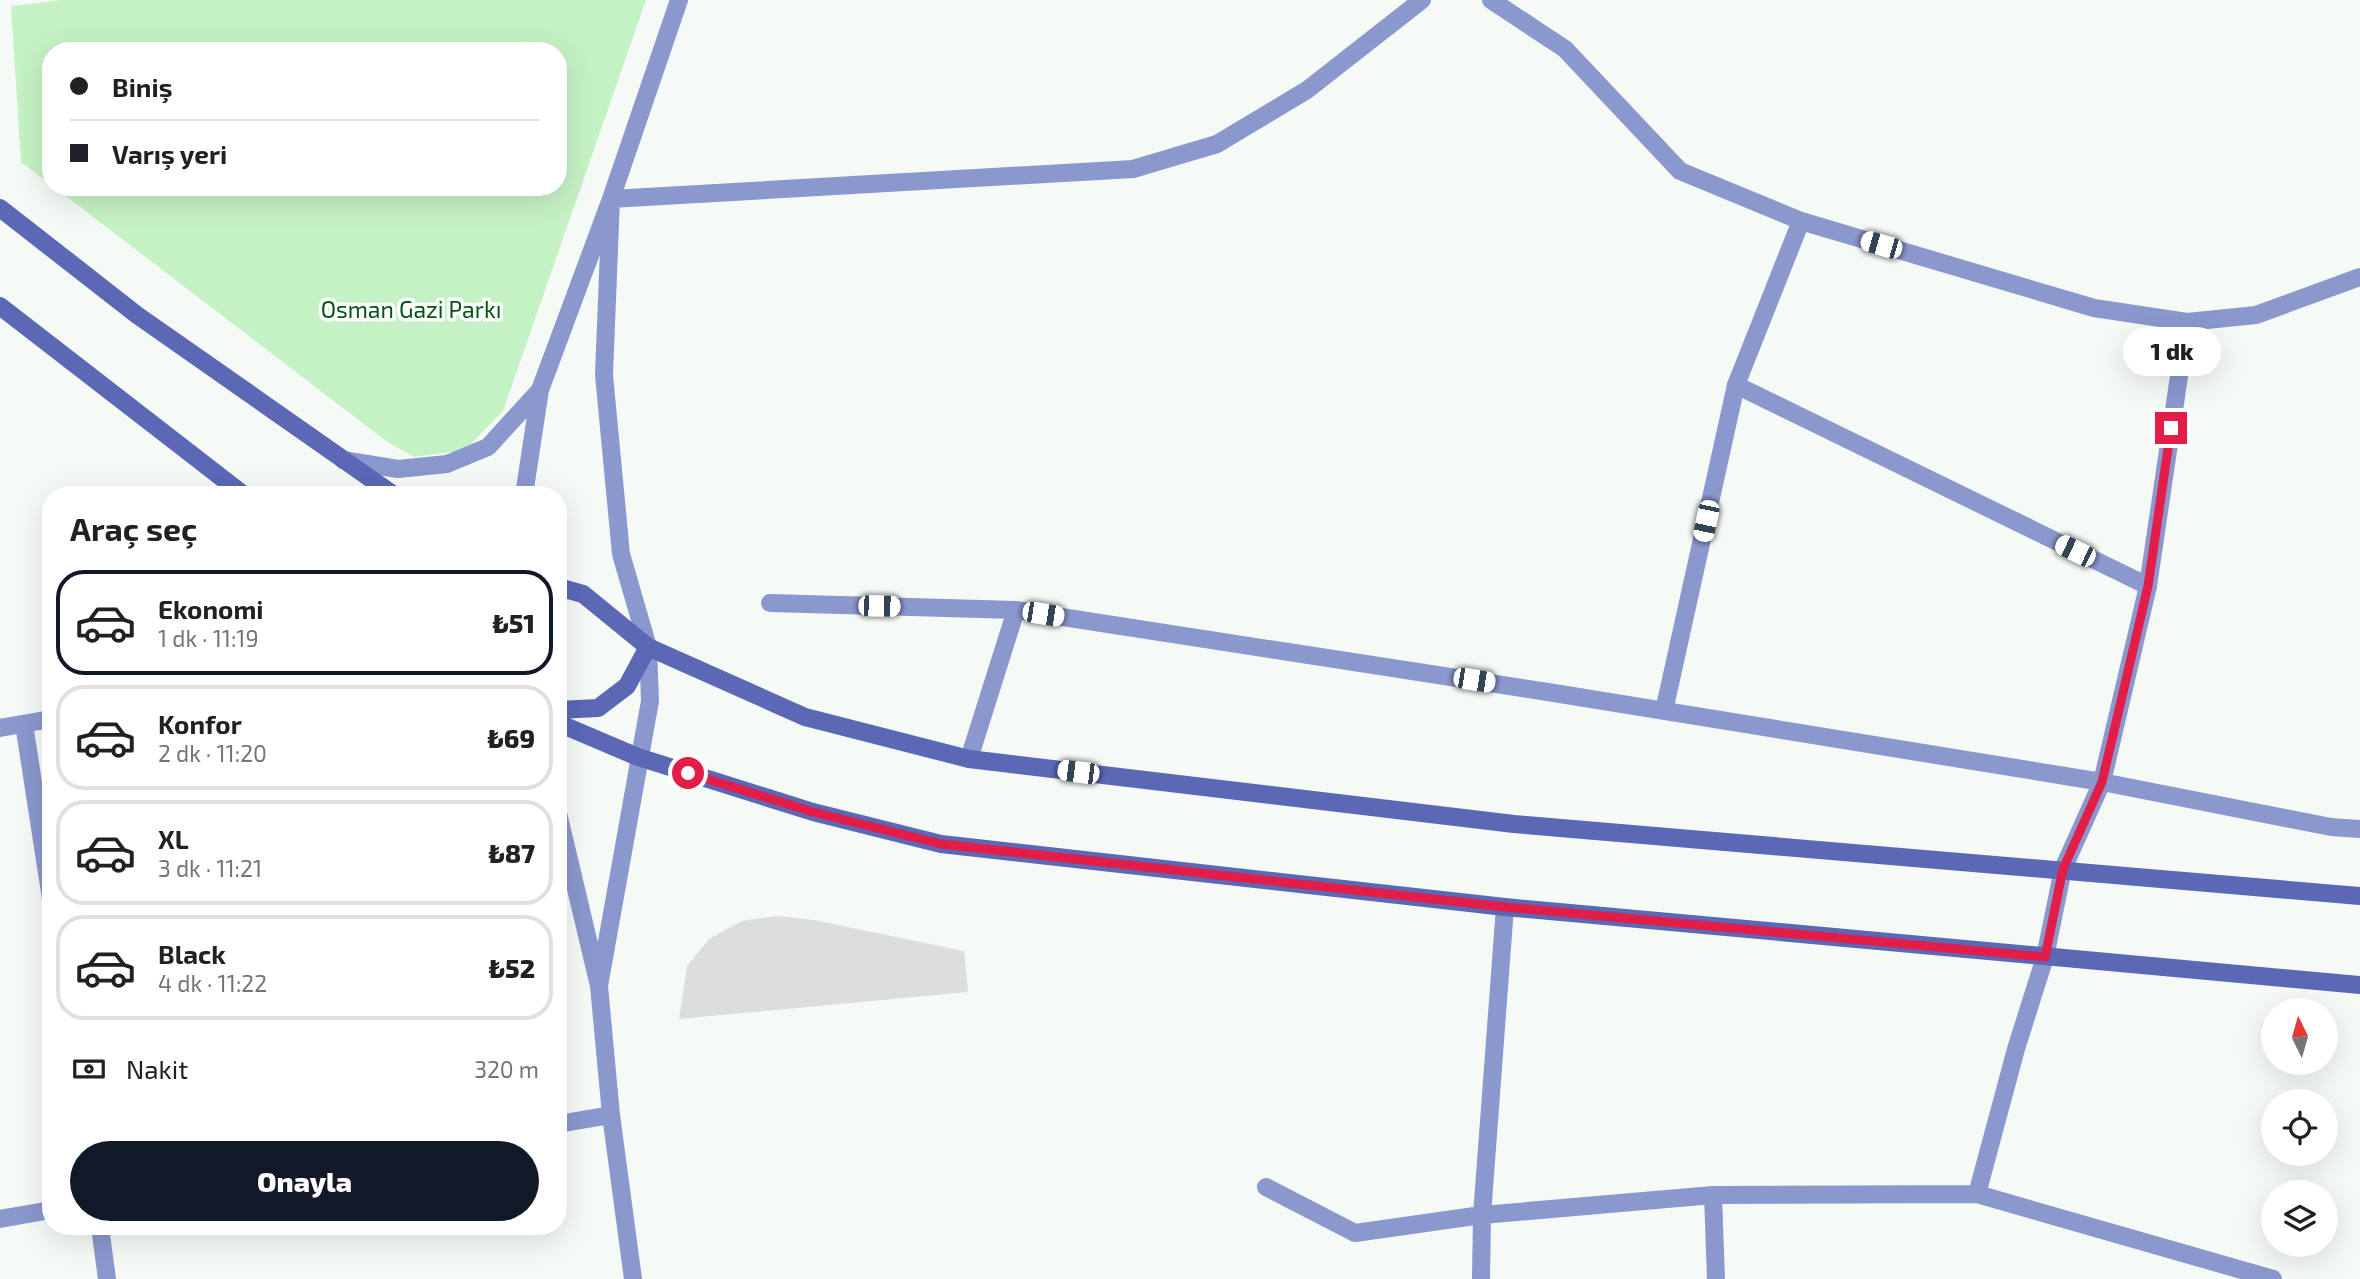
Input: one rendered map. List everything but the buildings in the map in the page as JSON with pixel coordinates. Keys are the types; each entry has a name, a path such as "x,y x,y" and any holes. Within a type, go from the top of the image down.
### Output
{"main road":[{"path":"0,208 136,315 381,486"},
{"path":"0,306 232,486"},
{"path":"567,590 583,594 648,647 805,717 969,758 1514,824 2360,896"},
{"path":"567,709 598,708 627,686 648,647"},
{"path":"567,727 638,757 813,812 941,844 1505,907 2360,985"}],"street":[{"path":"525,486 540,390 611,199 679,0"},
{"path":"611,199 1133,169 1217,144 1307,90 1422,0"},
{"path":"1491,0 1565,49 1680,171 1801,222 2094,308 2187,322 2256,314 2360,277"},
{"path":"599,986 650,701 648,647 621,554 604,375 611,199"},
{"path":"1664,711 1736,385 1801,222"},
{"path":"1977,1194 2016,1049 2045,957 2063,869 2102,782 2148,586 2187,322"},
{"path":"1736,385 2148,586"},
{"path":"341,459 398,469 447,464 488,447 540,390"},
{"path":"769,603 1016,610 2102,782 2331,828 2360,829"},
{"path":"969,758 1016,610"},
{"path":"0,729 42,721"},
{"path":"24,724 42,841"},
{"path":"567,851 599,986 611,1115 633,1279"},
{"path":"1481,1279 1482,1215 1505,907"},
{"path":"567,1122 611,1115"},
{"path":"1266,1187 1355,1233 1482,1215 1713,1195 1977,1194 2273,1279"},
{"path":"1713,1195 1716,1279"},
{"path":"0,1219 42,1212"},
{"path":"101,1235 107,1279"}],"green space":[{"name":"Osman Gazi Parkı","path":"63,0 646,0 503,411 465,450 414,457 386,441 66,196 567,196 567,42 42,42 42,178 21,162 11,6"}],"route":[{"path":"688,773 813,812 941,844 1505,907 2045,957 2063,869 2102,782 2148,586 2171,428"}]}
